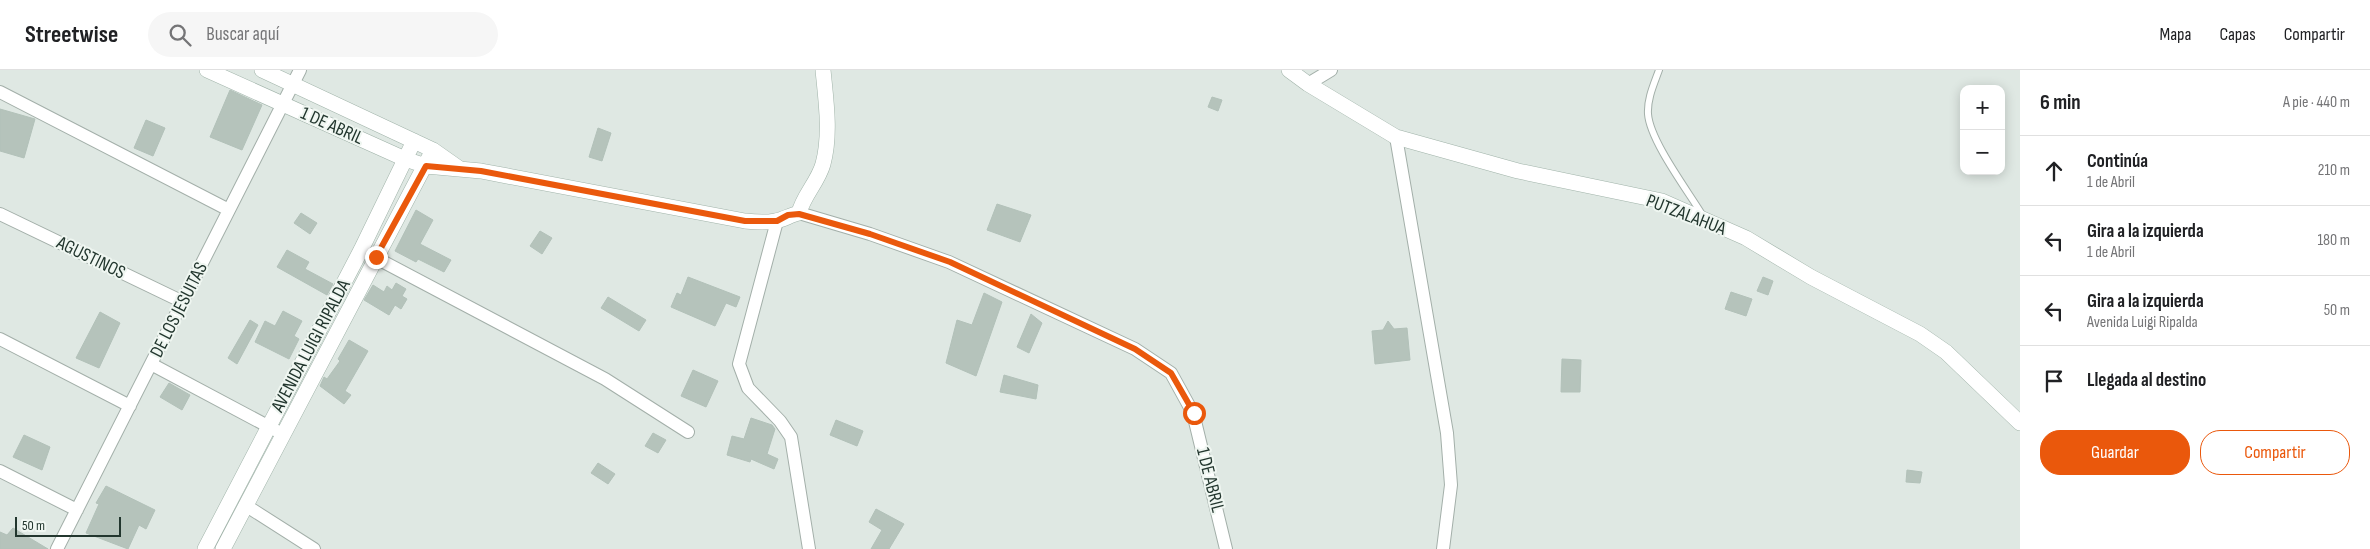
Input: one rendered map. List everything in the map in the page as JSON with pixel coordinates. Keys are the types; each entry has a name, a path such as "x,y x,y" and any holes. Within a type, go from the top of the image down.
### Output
{"street":[{"name":"1 DE ABRIL","path":"207,70 405,159 426,166 481,171 745,221 777,221 788,215 799,214 870,234 950,262 1135,349 1171,373 1194,413 1226,549"},
{"name":"1 DE ABRIL","path":"262,70 433,150 461,170"},
{"name":"DE LOS JESUITAS","path":"57,549 300,70"},
{"path":"799,214 801,205 814,184 822,165 827,142 824,70"},
{"name":"PUTZALAHUA","path":"1289,70 1308,84 1396,137 1518,171 1662,201 1746,238 1811,277 1920,334 1964,367 2020,423"},
{"path":"1308,84 1331,70"},
{"path":"0,92 230,210"},
{"path":"1396,137 1447,433 1451,485 1443,549"},
{"name":"AVENIDA LUIGI RIPALDA","path":"205,549 361,250 414,141"},
{"name":"AVENIDA LUIGI RIPALDA","path":"223,549 433,150"},
{"name":"AGUSTINOS","path":"0,214 183,302"},
{"path":"777,221 739,364 748,388 780,422 791,437 809,549"},
{"path":"361,250 605,379 688,432"},
{"path":"0,339 130,406"},
{"path":"151,364 283,434"},
{"path":"0,471 77,510"},
{"path":"245,505 314,549"}],"lane":[{"path":"1659,70 1651,90 1648,115 1655,138 1705,219"}],"building":[{"path":"230,90 262,105 242,150 210,137"},
{"path":"1212,97 1222,100 1218,111 1208,107"},
{"path":"0,109 35,119 24,158 0,151"},
{"path":"146,120 165,128 153,156 134,148"},
{"path":"598,128 611,133 602,161 589,157"},
{"path":"997,204 1031,215 1020,242 987,230"},
{"path":"416,210 433,220 420,244 451,260 444,272 418,259 416,262 395,251"},
{"path":"301,213 317,223 310,234 294,223"},
{"path":"540,231 552,238 542,254 530,246"},
{"path":"287,250 309,262 305,269 333,284 327,295 277,267"},
{"path":"688,277 740,297 736,307 726,303 715,326 671,307 677,293 681,295"},
{"path":"1763,277 1773,281 1768,295 1757,291"},
{"path":"396,283 406,289 402,296 407,299 401,309 395,305 389,315 364,300 373,285 384,292 387,286 392,290"},
{"path":"1731,292 1752,299 1746,316 1725,309"},
{"path":"984,293 1002,302 976,376 946,363 957,320 972,325"},
{"path":"608,297 646,320 639,331 601,308"},
{"path":"283,311 302,321 294,336 299,339 289,359 255,342 265,321 275,326"},
{"path":"100,312 120,323 99,368 76,358"},
{"path":"1031,314 1042,323 1029,353 1017,347"},
{"path":"250,320 258,325 237,364 228,358"},
{"path":"1388,321 1394,329 1407,328 1410,360 1375,364 1372,331 1383,330"},
{"path":"349,340 368,351 345,391 351,395 344,404 320,386 324,377 327,379 340,361 338,359"},
{"path":"1562,359 1581,360 1580,392 1561,392"},
{"path":"693,370 718,381 706,407 681,396"},
{"path":"1004,375 1038,385 1036,399 1000,392"},
{"path":"169,383 190,395 182,410 160,397"},
{"path":"751,418 772,425 775,429 767,454 778,459 774,469 751,459 750,462 727,455 732,436 744,439"},
{"path":"836,420 863,431 857,446 830,435"},
{"path":"653,433 666,440 658,453 645,446"},
{"path":"24,435 50,447 42,470 13,457"},
{"path":"598,463 615,474 608,484 591,473"},
{"path":"1907,470 1922,472 1920,483 1906,482"},
{"path":"106,486 155,510 146,529 139,525 128,549 86,533 99,504 96,503"},
{"path":"876,509 904,524 889,549 871,549 882,530 869,522"},
{"path":"13,528 48,549 0,549 0,532 7,535"}],"route":[{"path":"376,257 426,166 481,171 531,182 745,221 777,221 788,215 799,214 870,234 950,262 1135,349 1171,373 1194,413"}]}
